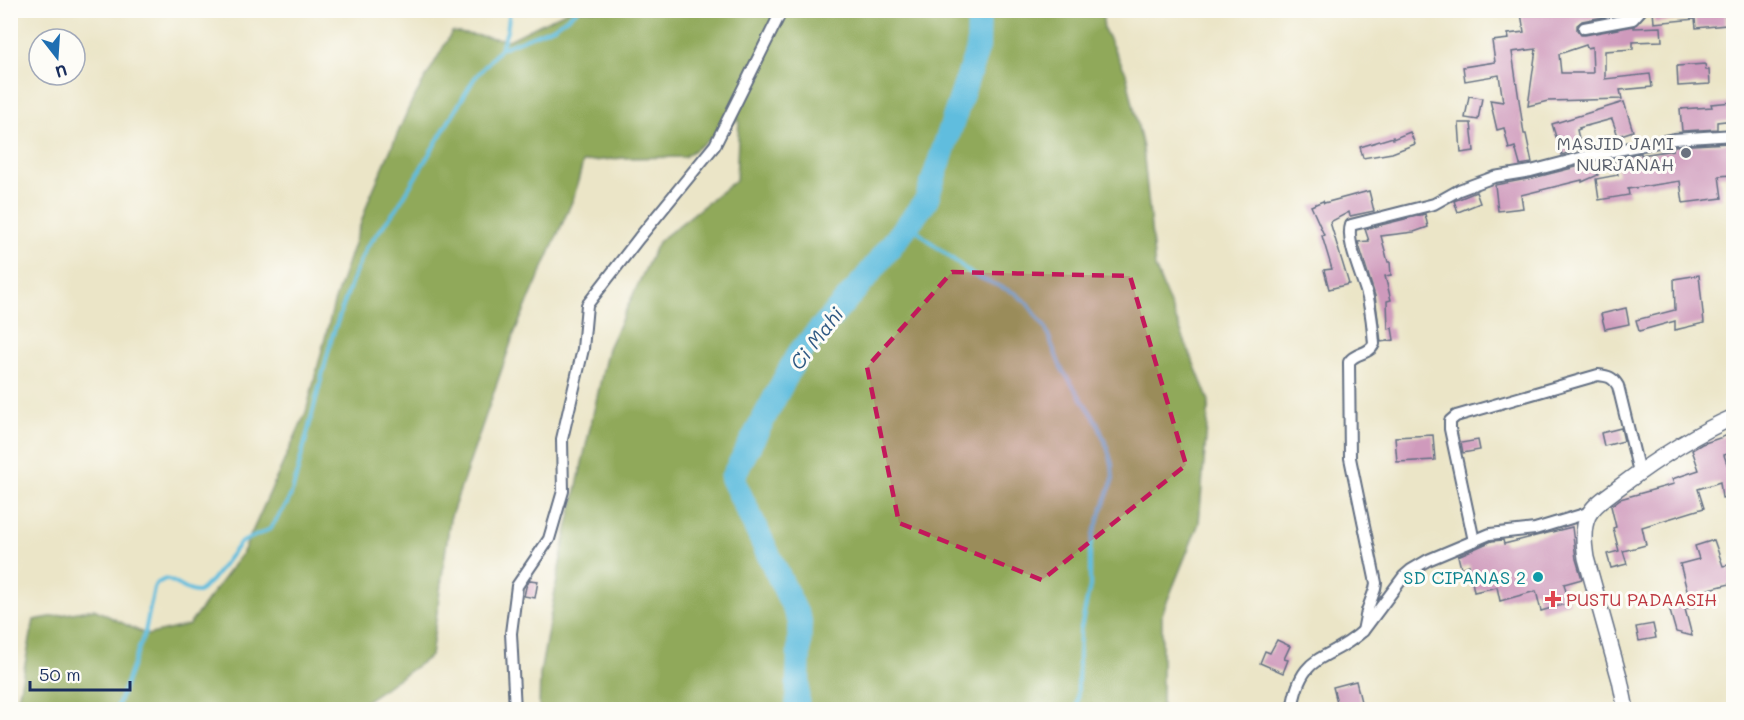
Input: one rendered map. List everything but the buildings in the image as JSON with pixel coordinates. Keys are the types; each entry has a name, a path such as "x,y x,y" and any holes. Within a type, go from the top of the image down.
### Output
{"street":[{"path":"515,710 511,633 518,586 549,539 563,491 562,439 583,349 587,305 715,145 782,10"},
{"path":"1584,28 1631,20 1641,10"},
{"path":"1363,631 1366,611 1376,583 1350,458 1349,362 1353,357 1369,351 1374,344 1368,297 1354,258 1349,231 1351,226 1434,204 1459,190 1494,177 1532,171 1592,155 1674,139 1734,135"},
{"path":"1474,541 1450,429 1450,421 1456,416 1598,375 1608,376 1618,386 1639,472"},
{"path":"1626,710 1620,680 1586,558 1585,528 1591,512 1600,502 1639,472 1681,445 1734,417"},
{"path":"1292,710 1298,682 1307,667 1354,639 1363,631 1411,570 1428,560 1490,534 1535,529 1591,512"}],"highlighted area":[{"path":"952,272 1130,276 1186,465 1042,580 899,523 867,367"}],"green space":[{"path":"569,10 1102,11 1104,29 1126,73 1143,148 1155,267 1209,401 1199,523 1162,614 1162,709 539,709 540,674 562,552 608,348 658,242 736,180 739,119 684,157 623,158 583,162 574,197 514,334 450,519 431,656 354,709 15,710 34,620 94,609 147,635 189,625 243,552 306,412 334,303 369,199 410,105 452,32 509,40"}],"waterway":[{"path":"501,48 507,31 510,10"},
{"path":"116,710 145,632 156,584 165,579 190,591 199,592 212,580 240,543 270,529 287,504 293,489 332,337 366,248 397,208 474,79 500,49 554,27 578,10"},
{"name":"Ci Mahi","path":"797,710 800,621 732,478 798,354 865,279 926,201 978,47 979,10"},
{"path":"910,222 923,236 973,275 1015,293 1027,303 1045,327 1061,368 1097,422 1107,447 1113,479 1090,550 1090,586 1080,632 1077,710"}],"place":[{"name":"MASJID JAMI NURJANAH","path":"1686,153"},
{"name":"SD CIPANAS 2","path":"1538,577"},
{"name":"PUSTU PADAASIH","path":"1553,599"}]}
